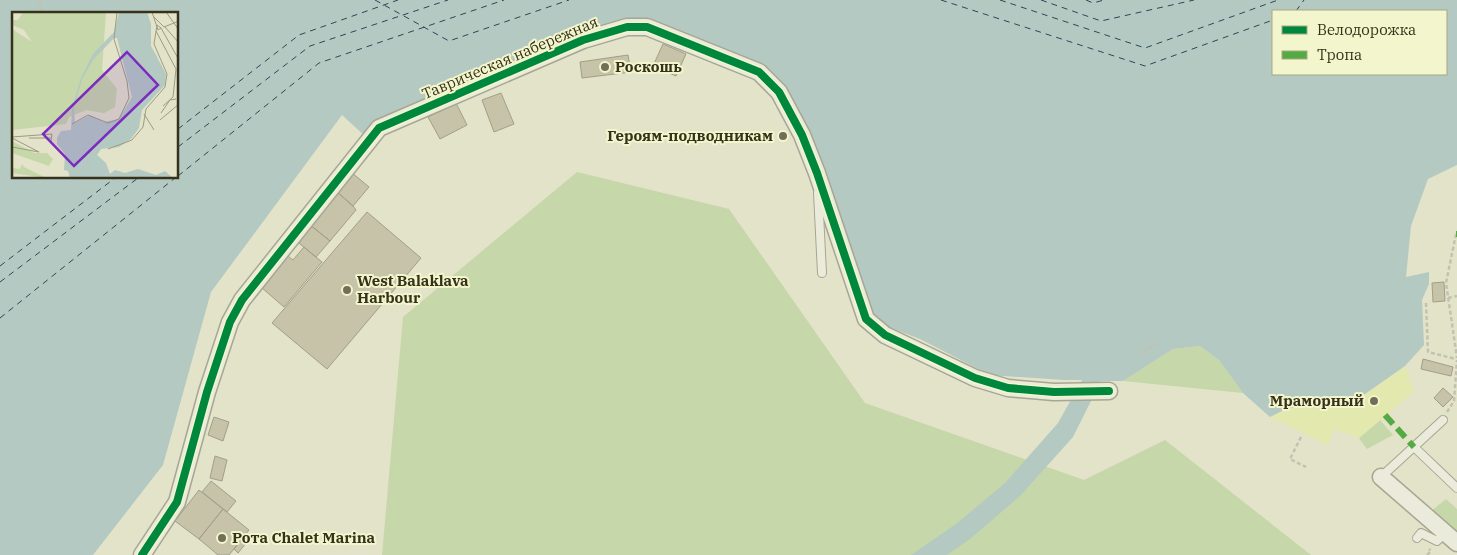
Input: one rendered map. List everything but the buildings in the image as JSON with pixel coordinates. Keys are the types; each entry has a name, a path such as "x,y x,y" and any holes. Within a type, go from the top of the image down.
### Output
{"street":[{"name":"Таврическая набережная","path":"142,555 177,502 207,392 230,322 242,300 379,128 583,40 627,27 647,27 760,72 779,92 802,135 817,173 866,319 885,335 975,378 1008,388 1054,392 1109,391"},
{"path":"1381,477 1451,538"}],"lane":[{"path":"817,173 822,273"},
{"path":"1381,477 1443,420"},
{"path":"1414,447 1457,488"},
{"path":"1417,538 1421,533 1437,541 1451,538"}],"path":[{"path":"1443,420 1454,400 1457,359 1446,282 1456,234"},
{"path":"1448,298 1457,296"},
{"path":"1426,303 1428,352 1457,359"},
{"path":"1142,353 1157,342"},
{"path":"1301,437 1290,459 1306,467"}],"shaded area":[{"path":"577,172 729,209 865,403 1084,480 1165,440 1311,555 382,555 403,317"},
{"path":"1200,346 1219,360 1243,393 1123,381 1173,349"},
{"path":"1380,420 1393,435 1367,449 1359,438"},
{"path":"1446,499 1457,509 1457,538 1429,513"}],"sand":[{"name":"Мраморный","path":"1405,366 1414,392 1359,438 1334,429 1328,445 1270,417 1288,408 1325,407 1365,394"}],"water":[{"path":"0,0 1457,0 1457,165 1428,179 1411,226 1406,277 1429,272 1429,284 1422,300 1424,345 1405,366 1365,394 1325,407 1288,408 1270,417 1243,393 1219,360 1200,346 1173,349 1123,381 1101,381 1073,437 1020,496 970,539 947,555 911,555 956,524 1005,483 1058,423 1082,380 990,375 920,339 870,318 783,92 647,23 366,137 342,115 211,292 163,465 93,555 0,555"}],"ferry route":[{"path":"375,0 449,41 569,0"},
{"path":"179,128 299,35 398,0"},
{"path":"179,146 310,46 448,0"},
{"path":"179,175 319,63 504,0"},
{"path":"941,0 1145,66 1272,20"},
{"path":"1000,0 1145,48 1278,0"},
{"path":"1041,0 1101,21 1194,0"},
{"path":"1086,0 1093,3 1104,0"},
{"path":"1297,10 1304,0"},
{"path":"0,266 114,179"},
{"path":"0,282 137,179"},
{"path":"0,318 174,179"}],"marked path":[{"path":"1385,415 1414,447"}],"cycle path":[{"path":"142,555 177,502 207,392 230,322 242,300 379,128 583,40 627,27 647,27 759,72 779,92 802,135 817,173 866,319 885,335 975,378 1008,388 1054,392 1109,391"}],"place":[{"name":"Роскошь","path":"605,67"},
{"name":"Героям-подводникам","path":"783,136"},
{"name":"West Balaklava Harbour","path":"347,290"},
{"name":"Мраморный","path":"1374,401"},
{"name":"Рота Chalet Marina","path":"222,538"}]}
